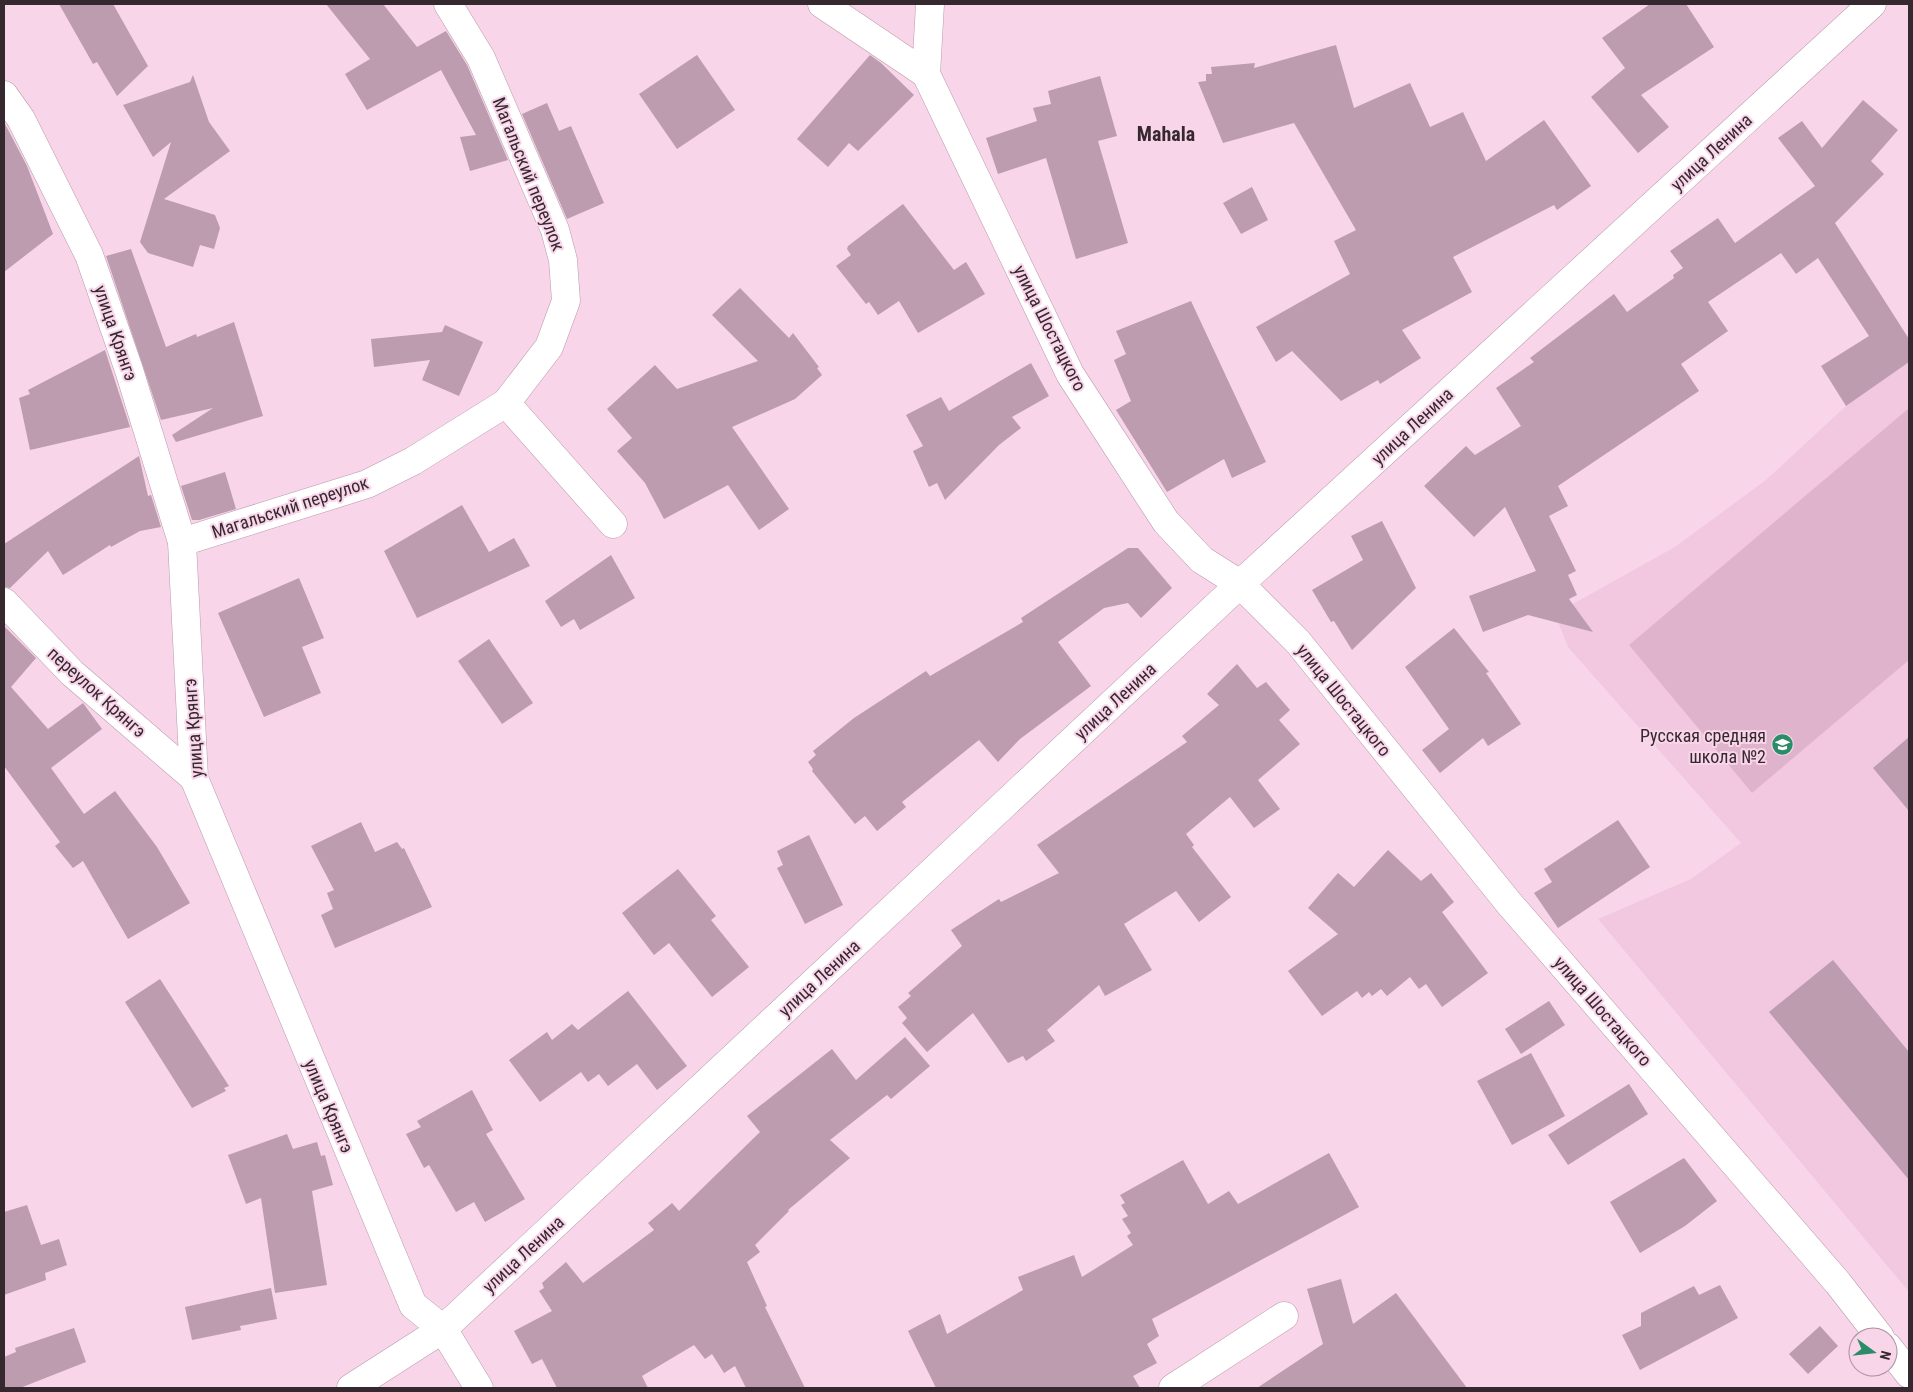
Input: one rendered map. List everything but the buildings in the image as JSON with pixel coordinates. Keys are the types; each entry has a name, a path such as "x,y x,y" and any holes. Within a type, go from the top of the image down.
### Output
{"street":[{"name":"Магальский переулок","path":"182,542 367,484 413,461 506,404 549,347 566,301 563,260 555,230 481,58 448,4"},
{"path":"822,4 926,74"},
{"name":"улица Шостацкого","path":"930,4 926,74 1070,374 1166,522 1202,560 1240,584 1298,642 1508,902 1832,1275 1872,1327"},
{"name":"улица Ленина","path":"351,1388 443,1329 1240,584 1872,4"},
{"name":"улица Крянгэ","path":"4,95 21,119 89,255 129,370 182,542 194,778 413,1305 443,1329 479,1388"},
{"path":"506,404 613,524"},
{"name":"переулок Крянгэ","path":"4,602 72,673 194,778"},
{"path":"1173,1388 1284,1316"},
{"path":"1898,1360 1909,1374"}],"shaded area":[{"name":"Русская средняя школа №2","path":"1909,362 1909,1292 1598,919 1691,879 1741,843 1568,647 1555,614 1675,547 1766,480 1846,406"},
{"path":"1909,408 1909,660 1752,793 1629,645"}],"place":[{"name":"Русская средняя школа №2","path":"1782,745"}],"district":[{"name":"Mahala","path":"1166,134"}]}
